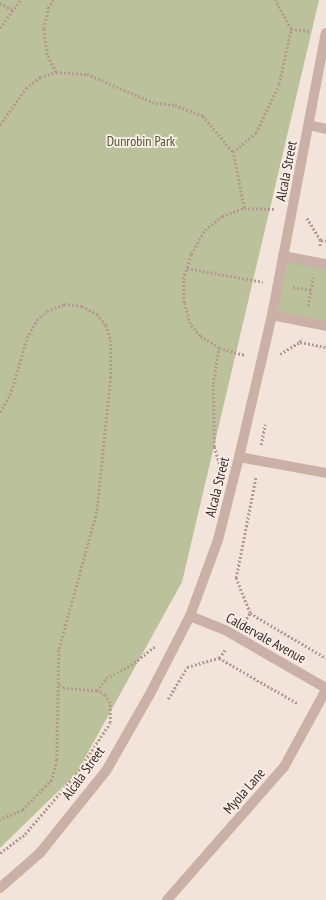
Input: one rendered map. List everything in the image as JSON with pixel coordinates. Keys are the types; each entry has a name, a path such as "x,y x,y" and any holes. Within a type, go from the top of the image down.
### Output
{"street":[{"name":"Alcala Street","path":"0,888 40,852 106,770 150,694 190,616 218,540 239,457 272,315 326,33"},
{"path":"309,125 326,129"},
{"path":"283,256 326,264"},
{"path":"272,315 326,326"},
{"path":"239,457 326,473"},
{"name":"Caldervale Avenue","path":"190,616 225,630 326,689"},
{"name":"Myola Lane","path":"167,900 284,767 326,689"}],"path":[{"path":"0,28 20,0"},
{"path":"54,0 49,7 44,29 48,56 56,72"},
{"path":"233,152 256,133 278,84 291,28 275,0"},
{"path":"0,4 13,10"},
{"path":"0,125 26,88 40,77 56,72 86,74 156,103 175,105 203,116 233,152 244,208 222,216 205,230 182,280 184,304 190,324 200,336 219,348 261,359"},
{"path":"321,240 326,241"},
{"path":"187,268 311,290"},
{"path":"0,412 10,395 27,338 37,320 47,311 64,304 82,306 97,314 106,325 111,340 111,376 97,512 58,650 58,760 52,780 23,810 0,820"},
{"path":"300,342 326,347"},
{"path":"219,348 213,384 214,446 219,466"},
{"path":"250,613 326,658"},
{"path":"97,691 106,678 131,665 157,645"},
{"path":"219,658 314,712"},
{"path":"0,854 25,834 76,774 110,723 110,703 105,695 97,691 68,689 57,684"}],"green space":[{"name":"Dunrobin Park","path":"0,0 319,0 182,582 76,774 0,848"},
{"path":"283,256 326,264 326,326 272,315"}]}
